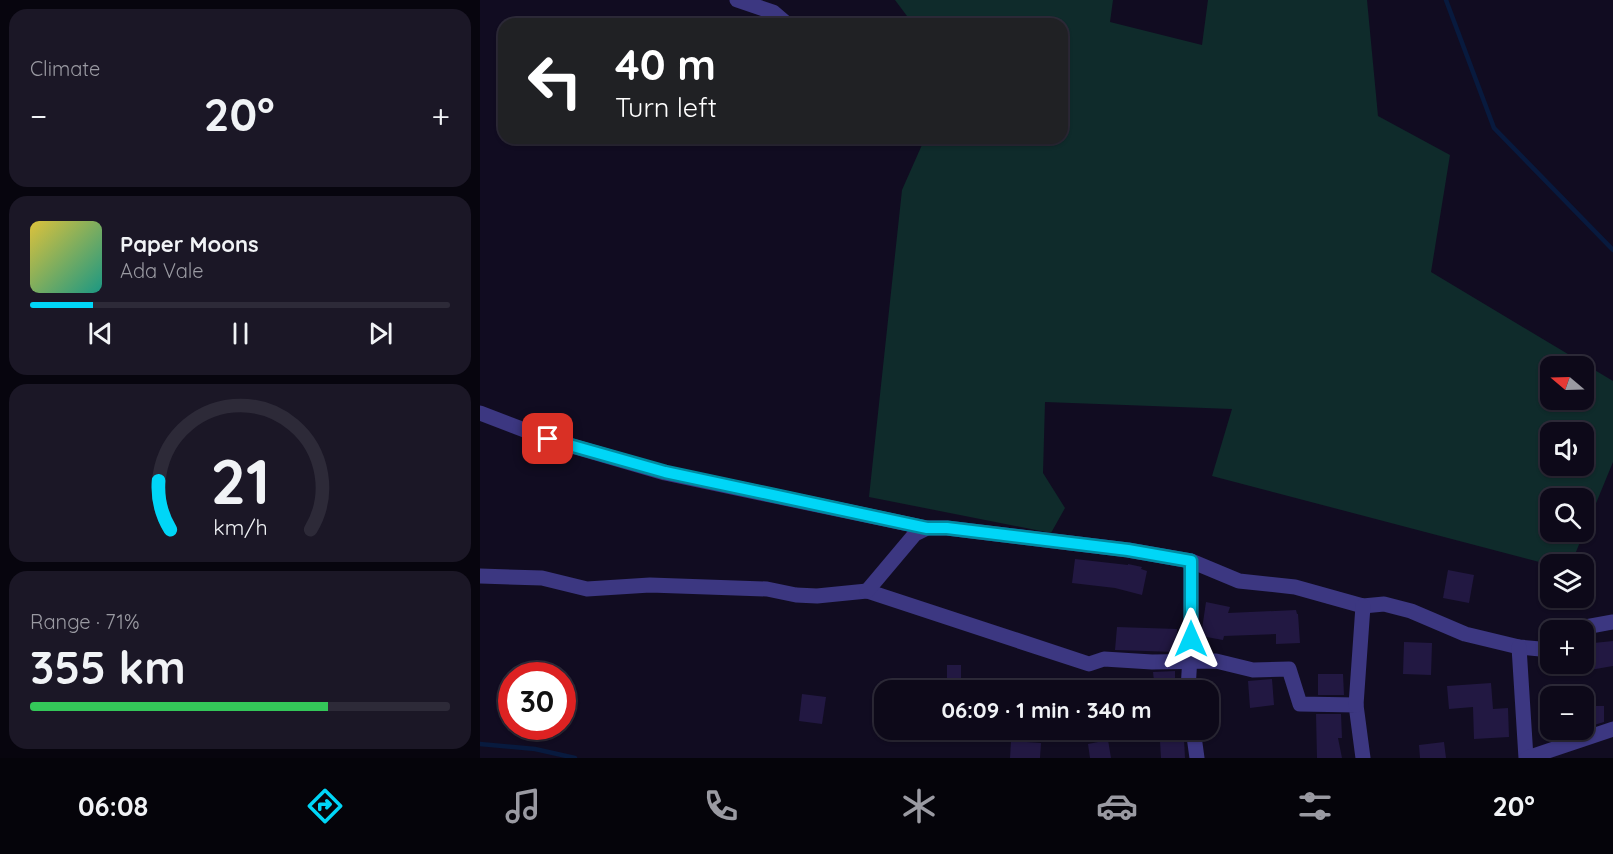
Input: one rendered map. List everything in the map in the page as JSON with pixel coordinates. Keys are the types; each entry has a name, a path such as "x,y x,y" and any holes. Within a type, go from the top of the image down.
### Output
{"street":[{"path":"737,0 771,6 782,18"},
{"path":"480,413 548,439 665,472 927,528 947,528 1068,542 1191,561 1239,581 1295,587 1363,606 1384,604 1411,611 1465,634 1519,647 1540,649"},
{"path":"867,591 915,534 927,528"},
{"path":"1188,680 1191,561"},
{"path":"480,576 542,578 587,589 650,585 767,590 816,596 867,591 1089,664 1104,659 1152,662 1216,661 1253,670 1289,669 1300,704 1356,705"},
{"path":"1363,606 1356,705 1363,758"},
{"path":"1594,625 1613,622"},
{"path":"1519,647 1527,758 1613,729"},
{"path":"1195,740 1197,758"}],"green space":[{"path":"895,0 1113,0 1110,22 1202,45 1208,0 1367,0 1378,116 1450,155 1431,272 1571,356 1540,356 1540,410 1594,410 1594,370 1613,381 1613,462 1594,508 1594,488 1540,488 1540,542 1580,542 1575,554 1540,554 1540,562 1212,476 1232,409 1045,402 1043,473 1065,508 1051,533 869,497 902,190 922,144 1068,144 1068,18 908,18"}],"building":[{"path":"1075,559 1142,567 1141,569 1147,571 1142,595 1115,588 1072,583"},
{"path":"1448,570 1474,575 1469,603 1443,598"},
{"path":"1206,602 1230,607 1228,613 1296,610 1300,643 1276,644 1276,634 1224,636 1223,640 1201,636"},
{"path":"1117,627 1177,629 1176,652 1115,650"},
{"path":"1613,641 1613,666 1594,669 1594,643"},
{"path":"1404,642 1432,643 1431,675 1403,674"},
{"path":"947,665 961,665 961,680 947,680"},
{"path":"1175,671 1175,680 1154,680 1153,672"},
{"path":"1318,674 1343,674 1344,695 1318,695"},
{"path":"1272,679 1274,705 1250,708 1248,681"},
{"path":"1491,683 1493,709 1508,708 1509,737 1474,739 1473,707 1449,709 1447,686"},
{"path":"802,694 826,697 822,724 799,721"},
{"path":"1594,706 1604,706 1604,722 1594,725"},
{"path":"1316,714 1341,714 1342,738 1338,738 1342,758 1317,758"},
{"path":"1108,740 1111,758 1090,758 1088,744"},
{"path":"1184,740 1185,758 1161,758 1160,741"},
{"path":"1011,741 1041,743 1040,758 1010,758"},
{"path":"1444,742 1446,758 1420,758 1419,745"}],"waterway":[{"path":"1446,0 1494,128 1613,250"},
{"path":"480,744 535,749 575,758"}],"route":[{"path":"548,439 665,472 927,528 947,528 1068,542 1191,561 1191,639"}]}
